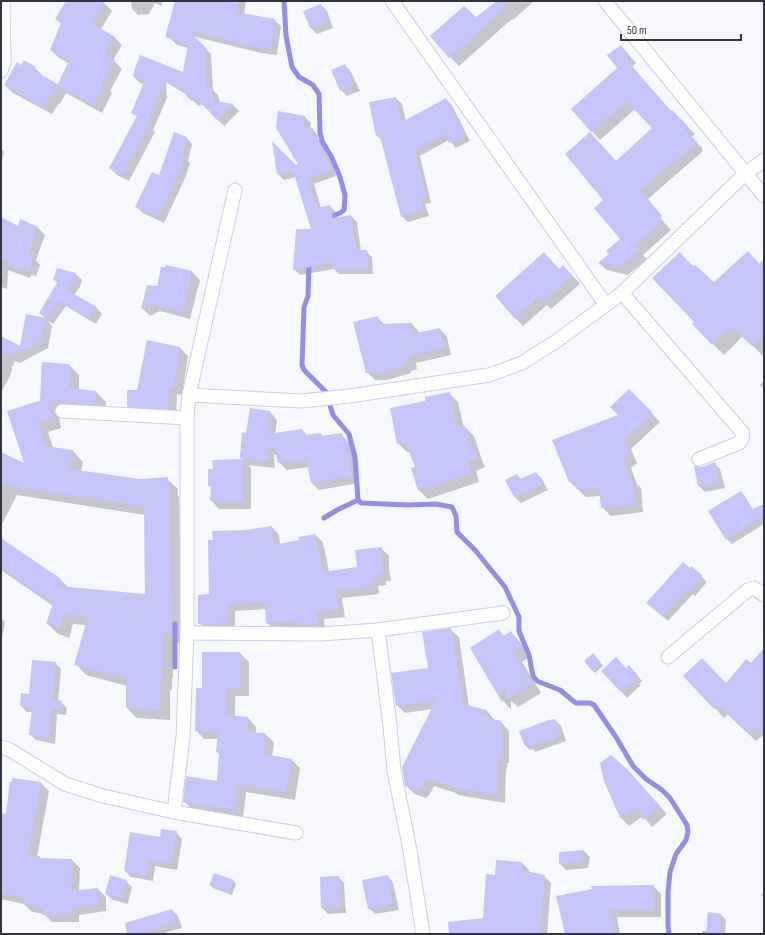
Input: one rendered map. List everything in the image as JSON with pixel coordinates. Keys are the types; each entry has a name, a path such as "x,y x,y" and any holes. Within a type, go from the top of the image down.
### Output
{"street":[{"path":"1,71 4,62 3,1"},
{"path":"392,1 606,305"},
{"path":"605,1 764,196"},
{"path":"189,395 301,401 350,396 490,375 522,363 558,340 622,293 745,174 764,160"},
{"path":"174,812 183,737 187,633 187,418 189,395 235,190"},
{"path":"622,293 742,432 743,437 739,443 699,459"},
{"path":"62,411 187,418"},
{"path":"668,656 748,590 754,588 764,595"},
{"path":"187,633 321,634 378,630 503,613"},
{"path":"378,630 394,771 409,845 424,934"},
{"path":"1,747 10,750 65,784 103,796 174,812 296,833"}],"building":[{"path":"66,1 105,1 92,23 115,37 104,54 115,60 102,83 104,84 94,105 58,86 52,97 50,96 43,107 4,85 17,62 21,65 24,60 36,67 34,71 58,84 69,61 50,50 61,23 55,19"},
{"path":"175,1 239,1 237,12 275,19 271,48 254,47 188,30 208,50 205,49 207,89 211,87 215,103 217,101 233,104 218,118 219,122 196,98 192,101 190,100 183,91 165,80 147,123 149,124 122,175 109,168 137,116 131,113 145,80 134,77 134,71 140,55 183,72 188,44 165,37"},
{"path":"497,1 500,1 505,7 449,58 430,36 464,6 476,17"},
{"path":"321,4 328,22 310,28 303,11"},
{"path":"621,45 628,54 625,58 671,111 672,110 688,126 684,129 697,142 640,190 655,208 653,209 663,221 635,246 639,250 620,266 618,266 598,263 609,254 606,251 620,239 594,208 603,200 565,154 590,132 616,161 652,128 626,101 591,132 571,109 617,68 607,55"},
{"path":"345,64 354,85 340,91 331,70"},
{"path":"396,97 402,122 446,98 465,135 449,143 444,134 415,150 426,197 420,198 424,210 401,217 380,136 376,136 369,102"},
{"path":"278,111 305,116 303,127 313,128 312,136 315,136 331,170 308,178 317,208 330,205 333,218 351,215 356,250 367,250 368,268 332,269 333,263 293,270 296,229 311,229 293,171 277,174 272,141 296,165 298,164 276,128"},
{"path":"174,132 187,137 182,155 185,156 181,169 158,217 135,207 152,172 159,175"},
{"path":"1,217 18,226 20,219 38,227 28,255 34,257 29,270 24,268 23,271 6,265 8,261 1,258"},
{"path":"748,251 764,269 764,335 752,346 731,326 712,345 692,324 694,322 652,278 680,252 693,266 695,265 714,282"},
{"path":"544,252 559,269 563,265 572,275 542,301 538,297 514,318 495,296"},
{"path":"166,265 192,271 183,312 151,304 141,309 147,285 157,286 161,267 165,267"},
{"path":"57,268 76,273 74,280 67,290 97,307 89,318 59,301 47,318 39,313 58,281 53,280"},
{"path":"26,314 46,318 41,341 12,356 1,352 1,336 20,346"},
{"path":"378,316 380,324 412,323 412,334 440,328 444,348 409,355 410,362 403,363 404,366 378,373 366,373 353,322"},
{"path":"147,340 180,347 174,387 169,386 168,409 127,407 127,390 137,390"},
{"path":"42,362 69,364 69,388 96,391 95,405 48,401 52,418 38,421 45,446 73,450 70,469 140,479 168,477 167,486 169,486 172,633 163,633 163,668 162,680 160,680 160,710 126,708 126,678 74,665 88,616 63,614 59,628 46,624 53,603 1,568 1,538 61,579 58,586 145,594 144,506 1,485 1,452 24,463 7,411 42,400 40,400"},
{"path":"629,389 653,413 624,441 629,454 623,459 630,479 633,479 636,504 601,508 599,488 576,489 576,481 569,482 552,440 618,415 610,407"},
{"path":"450,392 457,428 465,426 477,458 467,462 471,473 418,491 411,468 415,467 406,443 397,444 390,408 425,401 425,397"},
{"path":"250,408 270,411 267,434 302,429 304,435 321,433 321,436 342,433 343,440 346,439 352,476 311,483 306,459 278,463 274,447 267,448 268,461 240,458 242,432 246,433"},
{"path":"243,459 243,501 210,501 211,486 208,486 208,469 213,469 212,460"},
{"path":"715,462 719,482 698,486 694,466 702,467"},
{"path":"536,472 542,484 514,497 505,480 517,474 520,479"},
{"path":"741,491 752,509 764,504 764,515 726,540 708,511"},
{"path":"272,526 273,545 299,540 298,537 315,534 323,572 357,567 355,550 382,547 381,561 384,573 379,574 379,577 371,578 372,586 335,590 338,609 316,612 318,624 298,624 297,621 266,623 265,602 228,603 228,623 198,624 198,595 209,594 208,540 213,540 212,531 245,530"},
{"path":"683,562 690,568 691,566 702,575 689,591 686,589 662,616 646,603"},
{"path":"451,628 463,704 487,710 479,715 501,721 501,755 500,761 498,761 498,795 449,787 449,785 426,779 418,791 405,786 402,767 436,700 396,706 391,673 428,668 422,632"},
{"path":"499,629 503,636 511,631 521,647 513,652 532,683 508,698 503,684 502,702 470,648"},
{"path":"764,648 764,735 753,726 747,733 718,705 714,709 683,676 702,658 726,683 746,659 751,663"},
{"path":"202,652 240,652 241,688 227,688 226,715 248,717 247,732 265,733 264,754 292,759 286,792 237,784 235,810 183,802 186,776 217,781 219,752 216,752 218,731 195,731 196,688 202,688"},
{"path":"593,653 601,663 592,671 584,661"},
{"path":"616,657 626,668 629,665 637,674 634,677 636,679 621,692 601,671"},
{"path":"32,660 56,662 52,699 62,701 61,709 51,708 49,738 29,735 32,707 20,706 21,693 29,694"},
{"path":"555,719 561,736 529,746 528,743 524,744 519,731"},
{"path":"611,755 628,770 659,805 643,820 637,806 620,818 604,781 600,763"},
{"path":"12,778 41,782 28,855 40,856 40,858 72,859 71,891 98,888 99,903 71,908 71,914 43,915 43,908 23,904 24,897 1,894 1,813 6,814 10,781 12,782"},
{"path":"161,829 177,831 171,864 149,860 147,875 124,871 130,832 160,837"},
{"path":"584,850 582,862 559,864 559,852"},
{"path":"496,860 522,862 522,870 545,875 540,934 449,934 448,922 483,918 486,874 495,875"},
{"path":"214,873 234,880 229,893 209,885"},
{"path":"110,875 127,880 122,898 105,894"},
{"path":"388,875 393,904 368,909 362,880"},
{"path":"339,876 340,907 321,908 320,877"},
{"path":"654,885 654,910 610,910 615,934 565,934 556,896 592,889 591,886"},
{"path":"172,909 176,922 133,934 127,934 125,923"},
{"path":"708,912 721,914 719,934 706,934"}],"waterway":[{"path":"284,1 286,36 292,67 299,77 313,85 319,94 320,132 322,141 332,158 340,177 345,195 344,210 327,218"},
{"path":"309,262 308,296 304,307 302,365 304,370 326,392 333,415 349,434 355,457 358,500"},
{"path":"358,500 361,503 408,505 436,504 452,507 456,516 457,532 475,550 505,587 519,617 519,631 529,655 533,676 537,681 560,690 576,703 590,703 594,705 616,737 633,766 646,779 662,790 670,798 687,825 688,832 686,840 676,854 670,872 668,892 669,934"},
{"path":"324,518 358,500"},
{"path":"175,624 175,667"}]}
